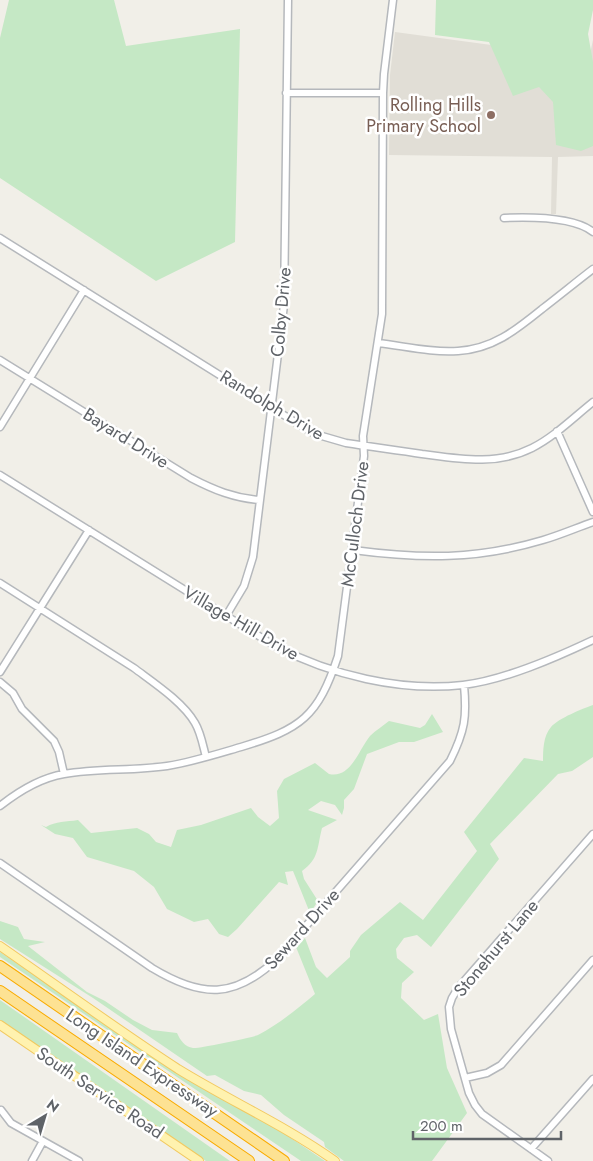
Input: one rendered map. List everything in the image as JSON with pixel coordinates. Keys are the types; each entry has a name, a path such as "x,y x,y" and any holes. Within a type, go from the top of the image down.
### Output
{"highway":[{"name":"Long Island Expressway","path":"0,966 284,1161"},
{"name":"Long Island Expressway","path":"0,991 249,1161"}],"main road":[{"path":"0,946 178,1068 230,1099 282,1126 336,1161"},
{"name":"South Service Road","path":"0,1025 199,1161"}],"street":[{"name":"Colby Drive","path":"226,616 236,601 253,557 284,305 288,0"},
{"name":"McCulloch Drive","path":"0,806 34,784 64,774 167,766 206,757 270,738 285,731 310,713 322,695 338,656 364,456 363,436 382,314 383,93 393,0"},
{"path":"286,93 383,93"},
{"path":"504,218 577,224 593,232"},
{"name":"Randolph Drive","path":"0,238 316,434 346,443 463,459 496,460 514,456 546,440 593,402"},
{"path":"378,343 442,351 475,349 492,344 511,334 593,269"},
{"path":"0,427 84,290"},
{"name":"Bayard Drive","path":"0,360 191,478 224,494 242,499 259,500"},
{"path":"557,431 593,512"},
{"name":"Village Hill Drive","path":"0,475 275,646 294,656 333,670 399,685 464,685 550,660 593,640"},
{"path":"353,550 413,557 470,555 529,544 593,522"},
{"path":"0,672 89,530"},
{"path":"0,583 155,683 188,712 196,725 206,757"},
{"path":"0,682 13,693 22,710 47,732 54,741 59,752 64,774"},
{"name":"Seward Drive","path":"0,863 152,968 174,981 193,988 214,990 232,988 249,981 264,971 277,958 450,761 459,744 464,727 466,708 464,685"},
{"name":"Stonehurst Lane","path":"548,1161 482,1114 474,1105 468,1093 449,1017 452,998 468,976 593,834"},
{"path":"464,1078 488,1073 501,1065 593,960"},
{"path":"531,1149 593,1079"},
{"path":"0,1110 11,1123 79,1161"},
{"path":"32,1161 43,1141"}],"shaded area":[{"name":"Rolling Hills Primary School","path":"395,32 589,58 593,40 593,156 558,157 556,214 551,214 552,157 389,155 390,75"}],"green space":[{"path":"9,0 114,0 126,46 240,29 235,242 156,281 0,178 0,38"},
{"path":"436,0 593,0 588,34 593,62 593,146 581,151 556,145 553,102 539,87 513,96 489,42 435,35"},
{"path":"593,705 593,757 572,771 558,774 490,844 499,859 431,947 417,935 404,938 396,949 397,958 414,972 402,983 401,998 424,1020 438,1014 447,1068 467,1113 432,1161 344,1161 325,1147 324,1142 284,1115 261,1095 244,1091 215,1075 207,1076 93,998 0,939 0,921 18,927 24,939 45,942 28,946 87,992 152,1030 177,1033 183,1043 190,1047 197,1048 215,1045 258,1035 295,1011 315,994 296,947 305,938 316,967 327,978 350,957 350,951 361,935 400,902 423,920 477,851 464,832 524,758 543,761 545,739 551,727 565,717"},
{"path":"432,714 443,732 414,742 399,742 367,754 354,789 344,800 342,815 335,805 321,801 308,810 337,820 322,828 318,847 312,862 302,871 304,879 318,901 310,913 293,871 285,872 288,885 279,882 228,937 219,934 208,919 194,922 167,909 154,887 134,871 87,857 73,838 55,834 41,825 46,827 57,823 78,820 91,833 137,828 149,834 156,842 171,847 177,830 201,825 251,808 258,817 270,826 279,818 277,791 284,779 315,763 329,774 343,772 354,762 370,736 389,721 420,728 425,725"},
{"path":"0,952 200,1087 276,1128 325,1161 301,1161 0,957"},
{"path":"0,1000 230,1161 206,1161 0,1021"}],"place":[{"name":"Rolling Hills Primary School","path":"491,115"}]}
